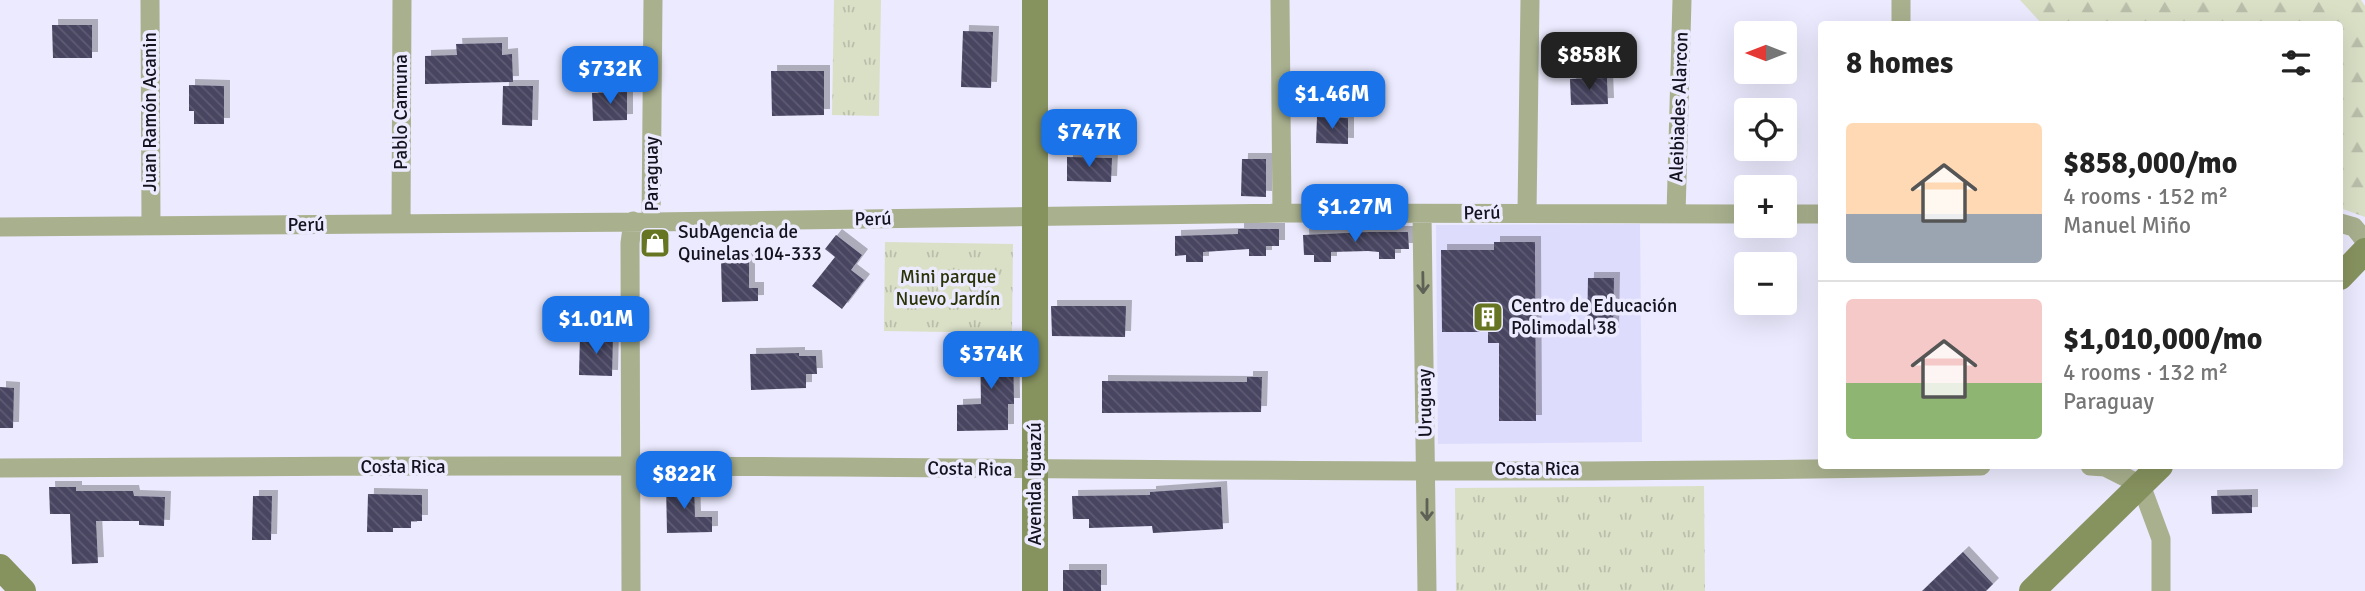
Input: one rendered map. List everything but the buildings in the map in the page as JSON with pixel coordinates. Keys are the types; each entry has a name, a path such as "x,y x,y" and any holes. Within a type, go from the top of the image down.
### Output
{"main road":[{"name":"Avenida Iguazú","path":"1035,0 1035,591"},
{"path":"2343,274 2365,251"},
{"path":"2032,591 2157,469"},
{"path":"0,567 23,591"}],"street":[{"name":"Juan Ramón Acanin","path":"150,0 151,225"},
{"name":"Pablo Camuna","path":"401,225 402,0"},
{"name":"Paraguay","path":"631,591 630,243 642,222 653,0"},
{"path":"1280,0 1282,213"},
{"path":"1527,212 1530,0"},
{"name":"Aleibiades Alarcon","path":"1676,215 1682,0"},
{"path":"1901,21 1902,0"},
{"name":"Perú","path":"0,227 401,225 1282,213 1734,215"},
{"name":"Uruguay","path":"1422,215 1427,591"},
{"path":"1797,215 1818,215"},
{"path":"2343,224 2354,228 2365,241"},
{"name":"Costa Rica","path":"0,468 631,466 1035,470 1844,469"},
{"path":"2109,469 2141,485 2161,540 2161,591"}],"shaded area":[{"path":"1640,224 1642,442 1438,444 1436,225"}],"green space":[{"path":"834,0 881,0 879,116 832,115"},
{"path":"2020,0 2361,0 2365,6 2365,217 2343,209 2343,21 2039,21"},
{"name":"Mini parque Nuevo Jardín","path":"885,242 1013,244 1012,333 884,331"},
{"path":"1704,486 1705,591 1456,591 1455,488"}],"place":[{"name":"SubAgencia de Quinelas 104-333","path":"655,243"},
{"name":"Centro de Educación Polimodal 38","path":"1488,317"}]}
